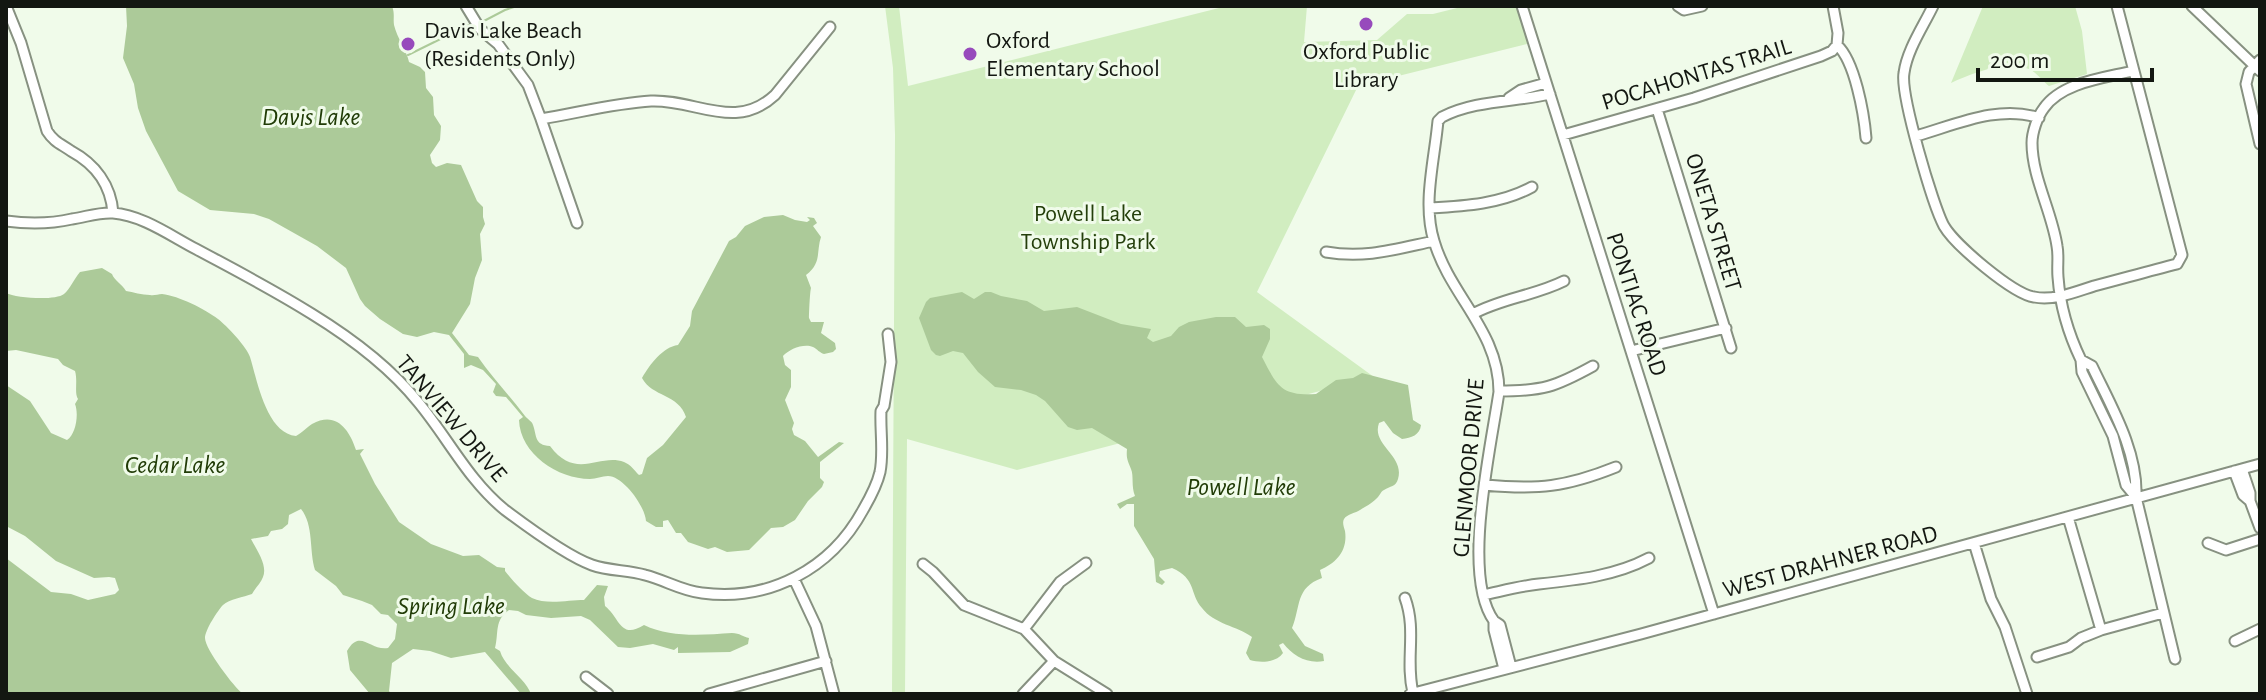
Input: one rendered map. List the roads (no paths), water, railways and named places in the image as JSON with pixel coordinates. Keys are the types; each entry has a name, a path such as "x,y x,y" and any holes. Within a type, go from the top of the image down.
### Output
{"street":[{"path":"6,6 21,43 47,131 53,140 92,165 107,188 113,213"},
{"path":"466,6 480,29 498,44 528,85 577,223"},
{"name":"PONTIAC ROAD","path":"1522,6 1714,614"},
{"path":"1678,6 1684,10 1702,6"},
{"path":"1833,6 1837,45 1850,63 1866,138"},
{"path":"1933,6 1903,74 1905,96 1935,206 1946,230 1970,253 2015,290 2037,298 2061,295 2177,264 2182,255 2117,6"},
{"path":"2192,6 2258,65 2247,77 2246,84 2260,144"},
{"path":"541,119 656,101 685,104 715,113 749,110 775,95 830,27"},
{"name":"POCAHONTAS TRAIL","path":"1563,135 1657,109 1821,56 1837,45"},
{"path":"2133,71 2066,90 2051,100 2039,118 2032,142 2057,246 2061,295 2082,372 2115,443 2126,485 2136,497"},
{"name":"GLENMOOR DRIVE","path":"1508,668 1500,625 1489,613 1483,595 1478,552 1499,378 1492,347 1448,273 1434,241 1430,208 1438,121 1447,114 1509,98 1521,90 1546,83"},
{"name":"GLENMOOR DRIVE","path":"1509,98 1523,100 1550,94"},
{"name":"ONETA STREET","path":"1657,109 1731,348"},
{"path":"1916,136 2002,113 2023,113 2039,118"},
{"path":"1430,208 1491,202 1516,196 1532,187"},
{"name":"TANVIEW DRIVE","path":"6,221 24,224 56,222 103,212 124,214 158,229 308,311 337,329 391,372 419,403 476,483 508,512 583,561 612,570 644,574 685,591 704,594 747,593 794,579 824,559 853,530 873,490 882,457 881,411 891,362 888,334"},
{"path":"1326,252 1361,256 1434,241"},
{"path":"1473,314 1499,302 1544,291 1564,281"},
{"path":"1631,351 1726,328"},
{"path":"2081,360 2092,366 2125,440 2175,659"},
{"path":"1499,391 1545,389 1593,366"},
{"path":"2115,443 2125,440"},
{"name":"WEST DRAHNER ROAD","path":"1411,694 2260,464"},
{"path":"1485,485 1552,487 1583,480 1616,467"},
{"path":"2238,470 2243,495 2250,501 2260,528"},
{"path":"2068,517 2101,630"},
{"path":"2208,543 2226,550 2260,539"},
{"path":"1974,543 1991,599 2005,627 2027,694"},
{"path":"1483,595 1605,574 1649,558"},
{"path":"1024,629 1060,582 1086,563"},
{"path":"923,564 964,605 1024,629 1054,661 1107,694"},
{"path":"794,579 816,626 834,694"},
{"path":"1405,598 1411,618 1411,694"},
{"path":"2037,657 2069,647 2101,630 2163,613"},
{"path":"2235,641 2260,629"},
{"path":"709,694 826,661"},
{"path":"1023,694 1054,661"},
{"path":"586,677 608,694"}],"water":[{"name":"Davis Lake","path":"126,6 392,6 397,35 409,62 425,72 426,88 433,97 434,115 441,126 440,140 430,155 432,163 436,167 447,163 461,165 477,201 483,207 485,224 480,234 482,260 470,304 452,333 469,355 478,357 532,422 539,442 550,446 569,462 587,464 615,460 626,463 639,475 642,474 647,458 663,445 686,417 678,404 652,389 642,378 662,353 678,345 690,326 692,311 729,241 745,226 764,217 783,215 807,222 810,220 807,217 814,218 817,223 813,226 821,237 816,262 806,275 811,288 809,318 811,322 824,322 821,333 835,343 836,349 824,354 813,347 801,346 783,356 785,365 791,370 791,387 785,400 794,423 794,435 805,441 818,457 839,442 844,443 820,462 822,487 795,520 783,527 771,528 749,550 727,552 688,542 681,533 676,533 668,520 663,521 663,527 646,521 632,493 614,477 578,478 543,462 526,444 519,420 523,417 506,397 496,396 493,392 496,384 483,370 471,365 464,368 464,354 449,335 434,332 417,337 403,334 365,306 346,268 317,246 269,219 254,214 210,210 178,191 146,131 134,84 123,58"},
{"path":"102,268 112,274 126,291 176,297 222,322 248,353 264,404 277,425 286,433 296,436 320,421 340,424 350,435 356,450 364,449 360,454 399,522 431,544 463,556 479,555 497,567 505,568 522,590 538,600 584,600 597,585 608,586 605,606 625,629 644,625 676,634 735,633 749,638 748,644 730,652 678,653 678,647 674,650 653,644 618,647 590,620 581,616 551,618 509,610 499,622 495,648 531,694 521,694 485,652 451,658 413,649 392,663 391,694 370,694 350,670 347,651 356,641 388,648 395,639 397,624 372,605 343,595 315,570 310,530 301,509 289,515 288,524 282,529 251,539 263,562 262,579 252,594 223,605 206,634 206,643 215,659 243,694 6,694 6,558 51,592 88,600 115,594 119,590 115,578 94,578 56,561 25,536 6,526 6,385 30,401 51,433 67,440 75,429 75,404 78,399 75,371 58,359 16,350 6,351 6,293 53,298 64,294 80,272"},
{"name":"Powell Lake","path":"962,292 974,299 991,292 1027,301 1044,311 1077,307 1121,324 1151,329 1147,338 1153,342 1171,336 1189,322 1235,317 1246,327 1264,325 1270,329 1270,339 1262,357 1276,382 1287,391 1316,394 1336,380 1353,378 1362,373 1408,385 1413,420 1421,425 1419,431 1412,437 1402,439 1384,421 1379,423 1378,431 1397,463 1397,482 1345,517 1343,550 1336,560 1320,570 1322,578 1307,587 1300,598 1292,628 1305,646 1323,654 1324,661 1301,658 1283,643 1279,645 1283,653 1276,659 1263,662 1250,660 1246,653 1252,637 1207,613 1180,572 1172,568 1160,571 1159,576 1165,582 1162,585 1156,582 1154,559 1134,526 1134,504 1120,509 1117,504 1135,496 1127,449 1092,428 1077,430 1068,427 1036,395 995,387 963,353 953,351 940,356 931,350 919,318 926,302 930,298"}],"waterway":[{"path":"482,22 517,6"},
{"path":"408,55 471,24"}],"place":[{"name":"Oxford Public Library","path":"1366,24"},
{"name":"Davis Lake Beach (Residents Only)","path":"408,44"},
{"name":"Oxford Elementary School","path":"970,54"}],"park label":[{"name":"Powell Lake Township Park","path":"1088,227"}],"water label":[{"name":"Cedar Lake","path":"175,464"},
{"name":"Spring Lake","path":"451,605"}]}
